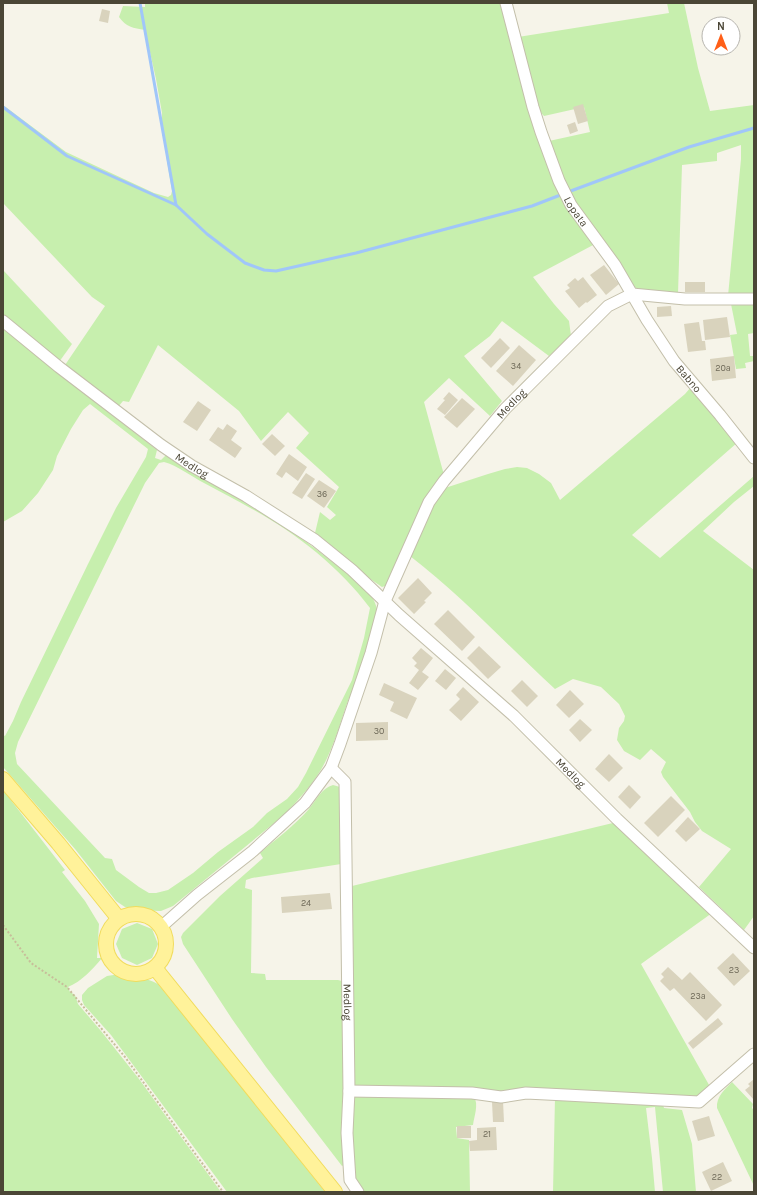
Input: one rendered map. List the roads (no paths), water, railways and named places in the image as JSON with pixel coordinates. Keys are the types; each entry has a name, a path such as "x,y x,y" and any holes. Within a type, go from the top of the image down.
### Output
{"main road":[{"path":"3,779 58,843 119,919"},
{"path":"140,914 149,916 161,927 167,941 166,950 162,960 155,968 145,973 136,974 124,972 109,958 106,944 108,935 112,926 119,919 129,915 140,914"},
{"path":"155,968 335,1192"}],"street":[{"name":"Lopata","path":"506,3 535,113 559,181 571,205 615,265 632,294"},
{"path":"632,294 685,299 754,299"},
{"name":"Babno","path":"632,294 674,361 725,420 754,458"},
{"name":"Medlog","path":"385,601 429,502 444,481 505,410 579,334 608,306 632,294"},
{"name":"Medlog","path":"3,321 59,367 161,445 192,466 246,496 315,540 352,570 400,615 514,716 617,818 754,948"},
{"path":"161,927 197,895 253,851 305,803 331,768 371,653 385,601"},
{"name":"Medlog","path":"331,768 345,782 349,1091 347,1133 350,1180 358,1192"},
{"path":"349,1091 472,1093 500,1097 526,1093 699,1102 754,1054"}],"waterway":[{"path":"140,3 176,205"},
{"path":"3,107 67,156 176,205 207,234 245,263 264,270 276,271 356,253 532,206 563,194"},
{"path":"568,192 689,147 754,128"}]}
